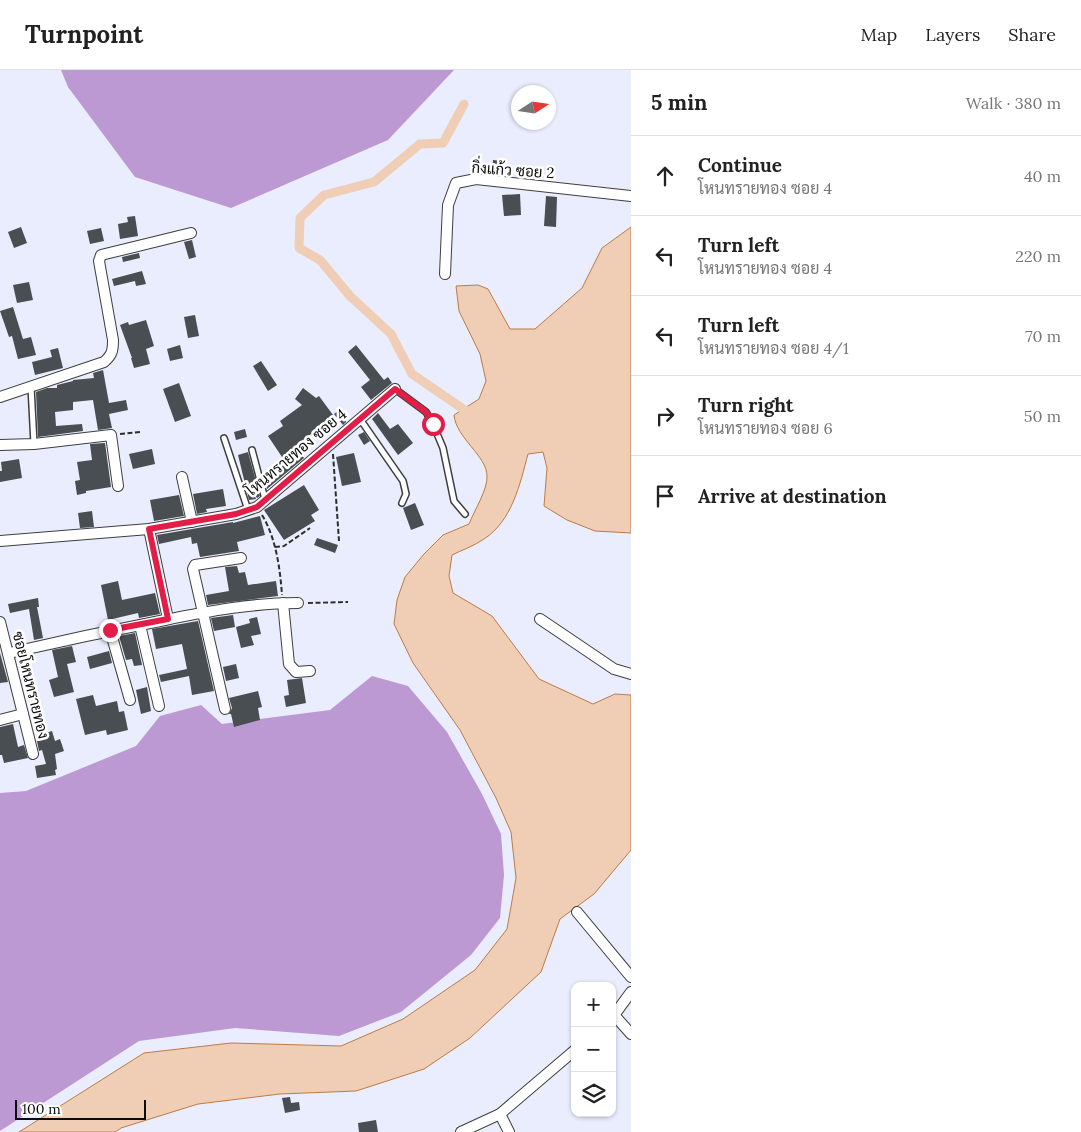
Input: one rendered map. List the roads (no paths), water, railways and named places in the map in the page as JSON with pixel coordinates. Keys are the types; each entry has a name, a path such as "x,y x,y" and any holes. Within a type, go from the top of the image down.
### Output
{"street":[{"name":"กิ่งแก้ว ซอย 2","path":"445,274 448,205 456,183 476,179 631,196"},
{"path":"0,397 104,362 111,356 113,340 99,261 101,255 191,233"},
{"name":"โหนทรายทอง ซอย 4","path":"0,541 149,529 236,514 257,506 395,389"},
{"path":"0,445 34,444 111,435 118,486"},
{"path":"182,477 192,522"},
{"path":"149,529 168,619"},
{"path":"226,709 193,572 194,567 241,558"},
{"path":"283,603 289,664 296,672 310,671"},
{"path":"9,653 110,630 202,612 253,605 298,603"},
{"path":"540,619 614,669 631,674"},
{"name":"ซอยโหนทรายทอง","path":"0,622 33,754"},
{"path":"140,625 159,706"},
{"path":"110,630 130,700"},
{"path":"0,720 23,714"},
{"path":"577,912 631,977"},
{"path":"616,1014 631,992"},
{"path":"616,1019 631,1034"},
{"path":"460,1132 500,1114 571,1053"},
{"path":"500,1114 509,1132"}],"lane":[{"path":"31,387 34,444"},
{"name":"โหนทรายทอง ซอย 4","path":"395,389 426,412 433,424 443,448 454,501 464,514"},
{"path":"360,418 403,481 406,494 402,503"},
{"path":"224,438 257,506"},
{"path":"252,450 257,506"}],"waterway":[{"path":"464,104 443,143 420,144 374,182 324,195 300,218 299,248 320,260 350,296 391,334 412,374 472,415"}]}
